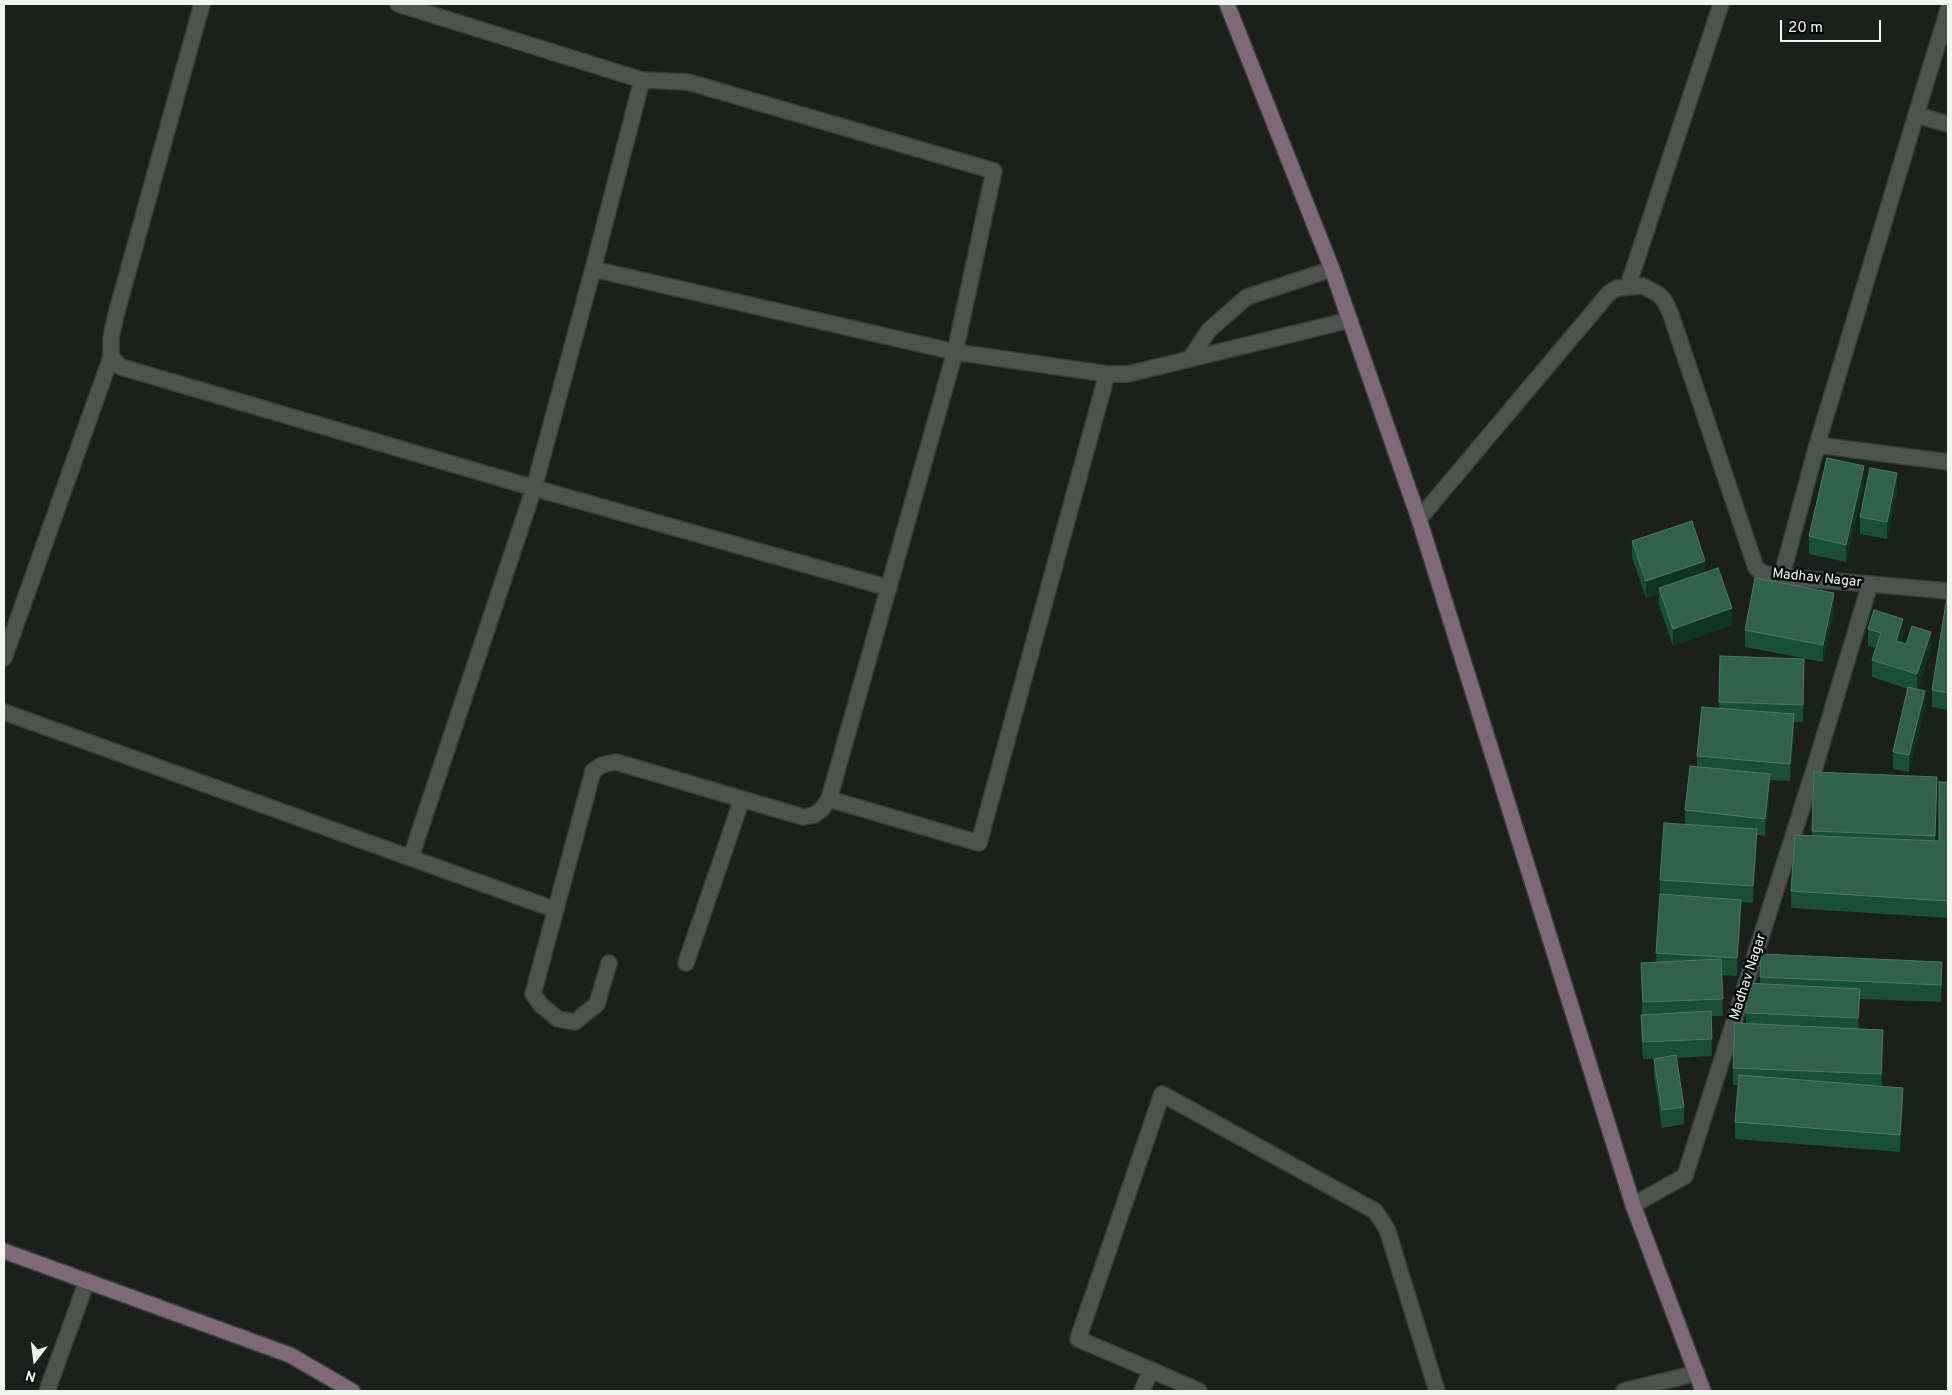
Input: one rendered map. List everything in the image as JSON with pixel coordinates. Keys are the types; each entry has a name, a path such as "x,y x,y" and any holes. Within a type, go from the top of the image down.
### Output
{"main road":[{"path":"1227,4 1332,269 1419,519 1633,1205 1697,1372 1702,1391"},
{"path":"4,1251 290,1355 352,1391"}],"street":[{"path":"4,658 111,357 111,337 117,311 202,4"},
{"path":"398,4 642,80 688,82 994,170 955,352 829,799 822,809 814,815 803,817 616,762 602,765 593,771 533,994 541,1005 558,1018 575,1022 597,1004 609,963"},
{"path":"1419,519 1609,293 1617,288 1628,286 1721,4"},
{"path":"1782,575 1817,446 1948,10"},
{"path":"411,857 534,488 642,80"},
{"path":"1916,115 1948,124"},
{"path":"593,269 955,352 1107,374 1128,374 1350,320"},
{"path":"1190,359 1209,330 1247,297 1332,269"},
{"name":"Madhav Nagar","path":"1628,286 1642,286 1658,294 1664,300 1670,312 1756,568 1763,573 1792,578 1870,584 1821,772 1685,1176 1633,1205"},
{"path":"111,357 121,367 534,488 888,588"},
{"path":"829,799 979,843 1107,374"},
{"path":"1817,446 1948,462"},
{"path":"1870,584 1948,591"},
{"path":"4,712 556,910"},
{"path":"686,963 742,799"},
{"path":"1199,1391 1078,1338 1162,1094 1375,1212 1387,1229 1437,1391"},
{"path":"47,1391 87,1281"},
{"path":"1142,1391 1151,1370"},
{"path":"1624,1391 1697,1372"}],"building":[{"path":"1827,458 1864,466 1846,545 1809,536"},
{"path":"1870,468 1897,473 1887,522 1860,517"},
{"path":"1692,521 1705,561 1646,581 1632,541"},
{"path":"1718,568 1732,608 1673,629 1659,588"},
{"path":"1755,578 1834,593 1823,645 1745,630"},
{"path":"1948,590 1948,693 1932,690"},
{"path":"1874,610 1903,619 1896,641 1906,644 1912,626 1931,632 1917,674 1872,660 1881,633 1868,629"},
{"path":"1720,656 1804,659 1803,705 1719,702"},
{"path":"1908,687 1925,691 1909,755 1893,752"},
{"path":"1702,707 1794,714 1790,764 1697,756"},
{"path":"1690,766 1770,774 1765,819 1685,810"},
{"path":"1814,772 1937,777 1935,836 1812,831"},
{"path":"1939,782 1948,782 1948,901 1791,891 1795,835 1939,841"},
{"path":"1664,823 1757,829 1753,886 1660,880"},
{"path":"1660,894 1741,900 1737,958 1656,953"},
{"path":"1761,954 1942,962 1941,985 1760,977"},
{"path":"1721,959 1723,999 1643,1002 1641,963"},
{"path":"1747,983 1860,989 1858,1018 1746,1013"},
{"path":"1711,1011 1712,1039 1643,1042 1641,1015"},
{"path":"1735,1023 1883,1030 1881,1074 1733,1068"},
{"path":"1676,1055 1684,1107 1662,1110 1654,1059"},
{"path":"1739,1075 1903,1088 1900,1135 1735,1122"}]}
